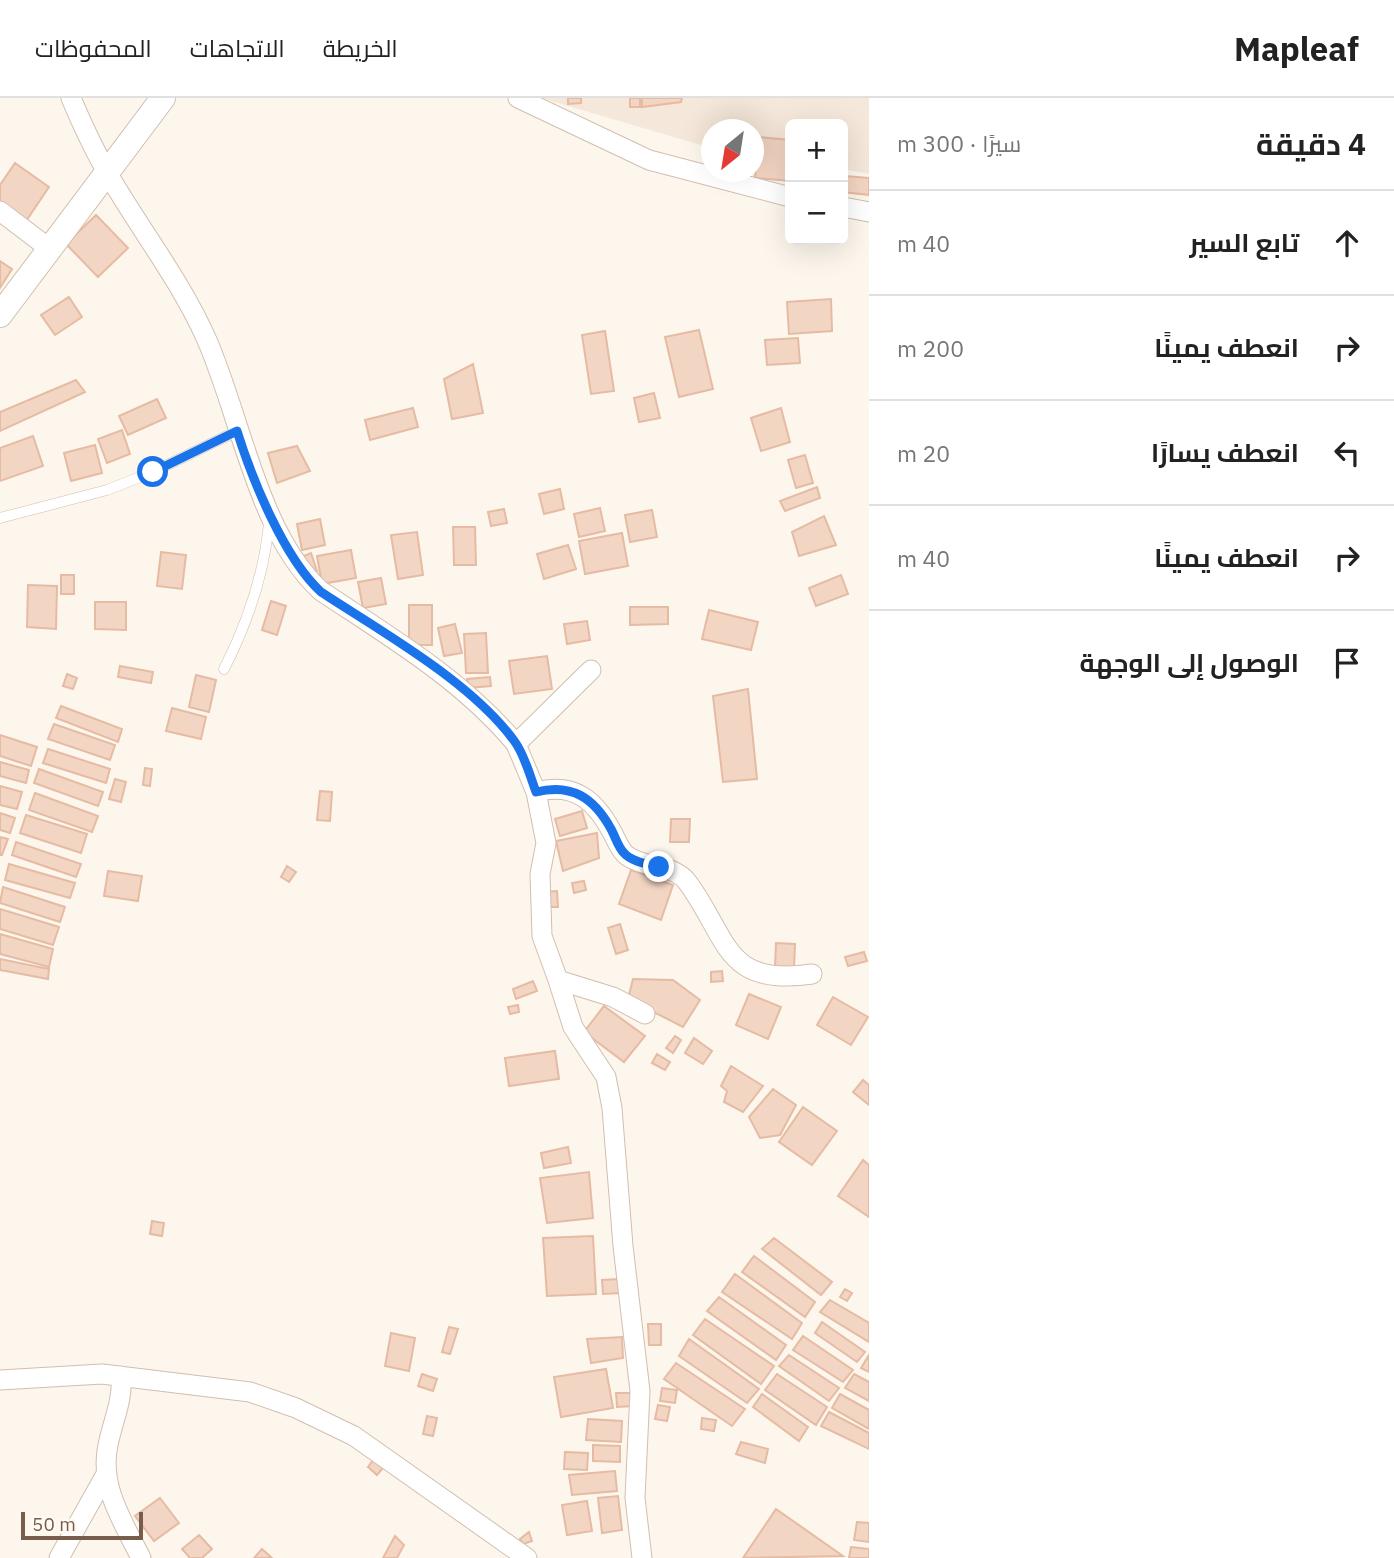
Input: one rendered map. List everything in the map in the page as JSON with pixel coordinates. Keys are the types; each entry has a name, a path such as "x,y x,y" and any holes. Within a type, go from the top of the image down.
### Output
{"street":[{"path":"71,98 108,173 182,292 205,336 234,410 245,457 306,578 321,592 459,686 491,714 516,744 536,792 545,843 540,874 542,936 573,1027 606,1077 612,1108 623,1246 640,1391 635,1498 642,1558"},
{"path":"0,315 163,98"},
{"path":"518,98 649,160 785,196"},
{"path":"848,208 869,212"},
{"path":"0,211 50,249"},
{"path":"516,744 591,670"},
{"path":"536,792 552,788 569,790 589,799 598,808 624,853 644,864 674,872 687,881 726,948 744,967 784,978 812,974"},
{"path":"558,980 613,998 645,1014"},
{"path":"59,1558 105,1476 108,1443 123,1396 121,1376"},
{"path":"0,1380 121,1376 250,1392 296,1408 354,1436 527,1558"},
{"path":"105,1476 141,1558"}],"lane":[{"path":"0,518 107,490 153,472 237,431"},
{"path":"224,669 255,598 271,511"}],"shaded area":[{"path":"541,98 869,98 869,174 848,170 848,119 785,119 785,160 764,157 764,119 701,119 701,145"}],"building":[{"path":"568,98 581,98 581,103 568,104"},
{"path":"630,98 640,98 640,107 630,107"},
{"path":"642,98 682,98 681,102 642,107"},
{"path":"764,138 785,140 785,181 764,179"},
{"path":"15,163 49,187 24,224 0,208 0,185"},
{"path":"848,176 869,178 869,195 848,193"},
{"path":"96,215 128,248 98,277 66,244"},
{"path":"0,261 12,269 0,288"},
{"path":"69,297 82,317 55,335 41,315"},
{"path":"831,299 832,331 789,334 787,302"},
{"path":"699,330 713,389 679,397 665,337"},
{"path":"605,331 614,391 591,394 582,335"},
{"path":"798,338 800,363 767,365 765,340"},
{"path":"473,364 483,413 452,419 444,379"},
{"path":"76,380 85,392 0,431 0,412"},
{"path":"654,393 660,418 639,422 634,398"},
{"path":"157,399 166,418 128,435 119,416"},
{"path":"413,408 418,427 370,440 365,420"},
{"path":"781,408 790,442 761,451 751,418"},
{"path":"122,430 130,454 107,463 98,439"},
{"path":"33,436 43,466 0,481 0,448"},
{"path":"95,445 102,473 71,481 64,453"},
{"path":"297,446 310,471 277,483 268,453"},
{"path":"805,455 813,483 796,488 788,460"},
{"path":"817,487 820,498 785,511 780,501"},
{"path":"560,489 564,509 544,514 539,494"},
{"path":"600,508 605,531 579,537 574,514"},
{"path":"504,509 507,523 491,526 488,512"},
{"path":"652,510 657,537 630,542 625,515"},
{"path":"824,516 836,545 799,556 792,532"},
{"path":"320,519 325,545 302,550 297,524"},
{"path":"453,527 475,527 476,565 454,565"},
{"path":"417,532 423,575 398,579 391,535"},
{"path":"622,533 628,566 585,574 579,541"},
{"path":"568,545 576,569 544,579 537,554"},
{"path":"351,550 356,578 322,584 317,556"},
{"path":"161,552 186,555 182,589 157,586"},
{"path":"311,553 317,571 307,574 301,557"},
{"path":"61,575 74,575 74,594 61,594"},
{"path":"841,575 848,594 816,606 809,588"},
{"path":"381,578 386,604 363,608 358,582"},
{"path":"28,585 57,586 56,629 27,627"},
{"path":"271,601 286,606 277,635 262,630"},
{"path":"95,602 126,602 126,630 95,629"},
{"path":"409,605 432,605 432,645 409,645"},
{"path":"630,607 668,607 668,624 630,625"},
{"path":"709,610 758,622 751,650 702,639"},
{"path":"587,621 590,640 567,644 564,624"},
{"path":"455,624 462,653 444,656 438,628"},
{"path":"486,633 488,673 466,673 464,634"},
{"path":"547,656 552,689 514,694 509,661"},
{"path":"120,666 153,672 151,683 118,677"},
{"path":"67,674 77,678 73,689 63,686"},
{"path":"196,675 216,680 209,712 189,707"},
{"path":"490,677 491,686 468,688 467,679"},
{"path":"748,689 757,779 723,782 713,696"},
{"path":"61,706 122,729 118,742 56,718"},
{"path":"172,708 206,717 201,739 166,731"},
{"path":"54,724 115,745 110,760 48,739"},
{"path":"0,735 37,747 31,766 0,756"},
{"path":"48,749 110,769 106,783 43,763"},
{"path":"0,762 29,770 26,783 0,776"},
{"path":"145,768 152,769 150,786 143,785"},
{"path":"39,769 103,792 98,806 34,783"},
{"path":"115,779 126,782 121,802 109,799"},
{"path":"0,786 22,792 17,809 0,805"},
{"path":"320,791 332,792 330,821 317,820"},
{"path":"35,793 98,816 92,832 29,810"},
{"path":"582,811 587,828 560,836 555,819"},
{"path":"0,813 15,818 10,833 0,830"},
{"path":"26,815 87,834 81,853 20,833"},
{"path":"671,819 690,819 689,842 670,842"},
{"path":"597,833 599,858 563,871 556,841"},
{"path":"0,837 8,839 2,855 0,855"},
{"path":"16,842 81,864 76,877 12,855"},
{"path":"9,864 75,883 70,898 5,880"},
{"path":"287,866 296,872 289,882 281,877"},
{"path":"631,870 673,885 661,920 619,904"},
{"path":"108,871 142,876 138,901 104,896"},
{"path":"584,881 586,890 574,893 572,883"},
{"path":"3,887 65,907 60,922 0,903"},
{"path":"557,891 558,907 546,907 545,892"},
{"path":"0,909 59,927 53,945 0,929"},
{"path":"620,924 628,950 616,954 608,928"},
{"path":"0,934 53,949 49,967 0,954"},
{"path":"776,943 795,944 794,968 775,967"},
{"path":"864,952 867,961 848,966 845,957"},
{"path":"0,959 49,969 48,979 0,970"},
{"path":"722,971 723,981 711,982 711,972"},
{"path":"633,979 673,980 700,1000 683,1027 628,999"},
{"path":"533,981 537,991 516,999 513,989"},
{"path":"749,994 781,1007 768,1039 736,1025"},
{"path":"833,997 868,1017 851,1045 817,1025"},
{"path":"518,1005 519,1012 510,1014 508,1007"},
{"path":"604,1006 645,1036 624,1062 584,1032"},
{"path":"675,1036 681,1040 673,1053 666,1048"},
{"path":"694,1038 712,1051 703,1064 685,1053"},
{"path":"555,1051 559,1079 509,1086 505,1058"},
{"path":"657,1054 670,1062 665,1070 652,1063"},
{"path":"731,1066 763,1086 743,1112 724,1102 727,1091 721,1086"},
{"path":"863,1080 869,1085 869,1105 853,1092"},
{"path":"773,1089 796,1105 780,1135 760,1138 749,1117"},
{"path":"803,1107 837,1131 812,1165 779,1142"},
{"path":"568,1147 571,1163 544,1168 541,1153"},
{"path":"863,1160 869,1165 869,1217 838,1196"},
{"path":"589,1172 593,1218 547,1223 540,1178"},
{"path":"152,1221 164,1223 162,1236 150,1234"},
{"path":"593,1236 596,1294 547,1296 543,1238"},
{"path":"774,1238 832,1282 821,1295 762,1249"},
{"path":"754,1256 815,1302 805,1317 742,1272"},
{"path":"735,1274 802,1323 792,1339 722,1292"},
{"path":"620,1279 620,1293 603,1294 602,1280"},
{"path":"845,1289 852,1293 847,1301 840,1297"},
{"path":"719,1297 786,1345 776,1360 707,1311"},
{"path":"830,1300 869,1323 869,1342 820,1312"},
{"path":"705,1319 774,1366 761,1384 693,1335"},
{"path":"822,1322 865,1352 857,1362 815,1333"},
{"path":"648,1324 661,1324 661,1345 649,1345"},
{"path":"449,1327 458,1329 450,1354 442,1352"},
{"path":"391,1333 415,1338 409,1371 385,1366"},
{"path":"803,1336 853,1370 843,1382 793,1350"},
{"path":"622,1337 623,1358 591,1363 587,1339"},
{"path":"689,1339 759,1389 747,1403 679,1356"},
{"path":"789,1355 839,1388 829,1401 779,1366"},
{"path":"869,1355 869,1372 861,1368"},
{"path":"676,1363 745,1409 732,1426 664,1379"},
{"path":"606,1369 613,1408 561,1417 554,1377"},
{"path":"422,1374 437,1379 433,1391 418,1386"},
{"path":"777,1374 827,1407 816,1425 765,1390"},
{"path":"854,1374 869,1382 869,1401 845,1388"},
{"path":"662,1388 677,1390 675,1403 660,1401"},
{"path":"616,1393 634,1393 634,1406 617,1407"},
{"path":"762,1394 808,1427 799,1441 753,1407"},
{"path":"840,1394 869,1410 869,1429 832,1408"},
{"path":"658,1405 670,1407 667,1421 655,1419"},
{"path":"829,1412 869,1433 869,1449 821,1426"},
{"path":"427,1416 437,1418 433,1436 423,1434"},
{"path":"702,1418 716,1420 714,1431 701,1429"},
{"path":"588,1419 622,1421 621,1442 586,1440"},
{"path":"741,1442 768,1449 765,1463 736,1454"},
{"path":"593,1445 620,1446 620,1462 593,1461"},
{"path":"565,1452 588,1453 587,1470 564,1469"},
{"path":"373,1460 383,1468 377,1475 368,1467"},
{"path":"615,1471 617,1491 572,1495 569,1475"},
{"path":"618,1496 622,1530 602,1533 598,1498"},
{"path":"160,1498 179,1523 154,1541 135,1516"},
{"path":"587,1501 592,1531 567,1535 562,1505"},
{"path":"776,1509 843,1556 743,1558"},
{"path":"857,1522 869,1523 869,1542 854,1540"},
{"path":"529,1532 532,1541 523,1544 520,1539"},
{"path":"199,1535 212,1549 202,1558 190,1558 182,1549"},
{"path":"395,1536 404,1545 397,1558 383,1558"},
{"path":"851,1547 869,1549 869,1558 849,1558"},
{"path":"262,1549 272,1558 254,1558"}],"route":[{"path":"153,472 237,431 245,457 289,550 306,578 321,592 459,686 491,714 516,744 536,792 552,788 569,790 589,799 598,808 624,853 644,864 659,867"}]}
